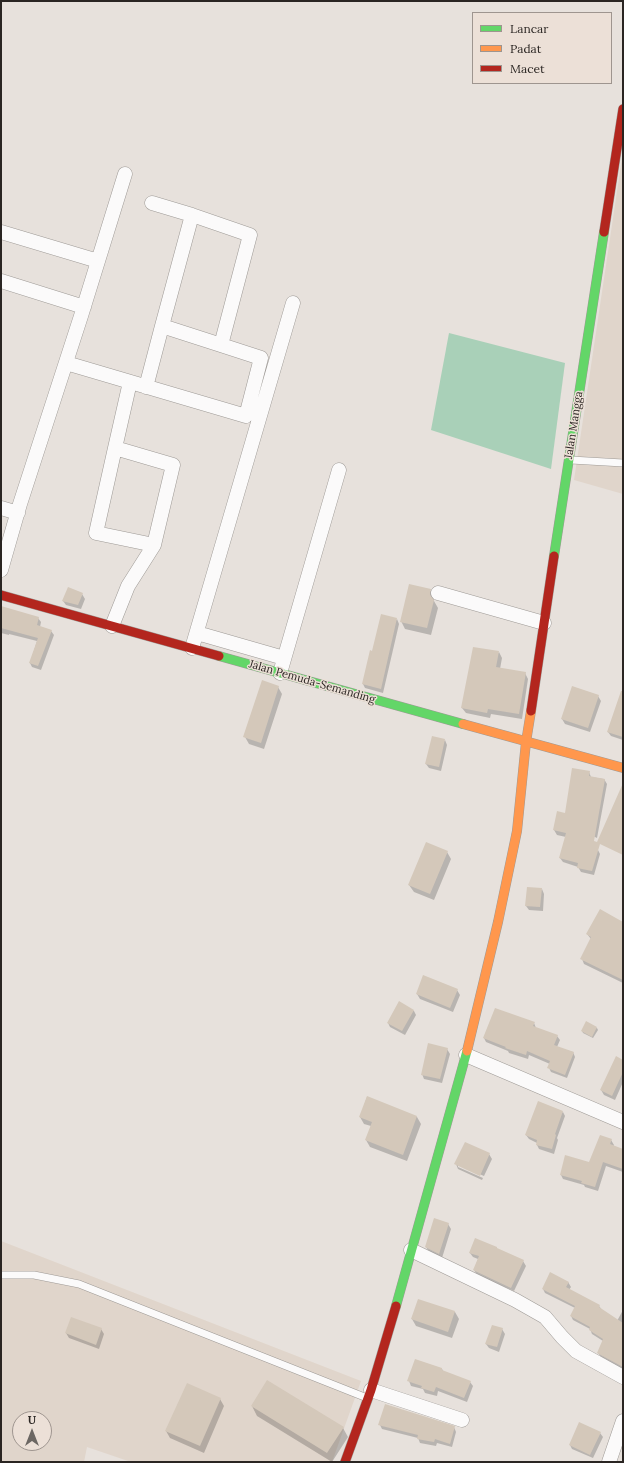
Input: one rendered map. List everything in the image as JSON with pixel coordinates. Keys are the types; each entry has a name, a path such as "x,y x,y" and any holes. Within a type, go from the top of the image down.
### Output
{"street":[{"name":"Jalan Mangga","path":"345,1462 369,1394 466,1055 498,922 517,831 526,742 623,109"},
{"path":"1,570 125,174"},
{"path":"152,203 192,215 250,236 221,345"},
{"path":"146,387 192,215"},
{"path":"1,232 98,261"},
{"path":"1,281 84,307"},
{"path":"192,648 293,303"},
{"path":"66,363 246,416 261,358 162,326"},
{"path":"130,382 96,533 154,545"},
{"path":"112,626 128,586 154,545 173,465 115,448"},
{"path":"280,673 339,470"},
{"path":"1,508 18,513"},
{"path":"438,593 544,623"},
{"name":"Jalan Pemuda-Semanding","path":"1,595 623,768"},
{"path":"197,633 284,658"},
{"path":"466,1055 623,1122"},
{"path":"411,1250 515,1300 545,1317 576,1351 623,1377"},
{"path":"369,1394 462,1420"},
{"path":"609,1462 623,1420"}],"lane":[{"path":"568,460 623,463"},
{"path":"1,1275 34,1275 79,1284 369,1394"}],"shaded area":[{"path":"623,151 623,494 574,480"},
{"path":"1,1241 361,1381 332,1462 131,1462 87,1447 84,1462 1,1462"}],"green space":[{"path":"449,333 565,363 551,469 431,430"}],"building":[{"path":"409,584 431,589 430,595 434,600 427,628 400,622"},
{"path":"68,587 83,593 78,605 62,601"},
{"path":"1,606 39,617 37,625 52,630 38,666 29,663 38,638 1,628"},
{"path":"381,614 397,618 381,689 362,684"},
{"path":"473,647 499,651 496,667 526,672 519,714 488,709 487,713 461,708"},
{"path":"262,680 279,686 261,743 243,737"},
{"path":"572,686 599,695 588,728 561,719"},
{"path":"621,691 623,691 623,737 607,732"},
{"path":"432,736 445,739 439,767 425,764"},
{"path":"572,768 590,771 589,776 605,779 594,841 597,842 623,783 623,855 600,844 592,871 577,868 578,863 559,858 566,833 553,830 557,811 565,813"},
{"path":"426,842 448,851 430,894 408,885"},
{"path":"527,887 542,888 540,907 525,906"},
{"path":"600,909 623,922 623,980 580,959 591,937 586,934"},
{"path":"423,975 458,989 450,1008 416,994"},
{"path":"399,1001 414,1010 402,1031 387,1023"},
{"path":"495,1008 535,1022 533,1026 558,1035 554,1045 574,1052 565,1075 547,1068 550,1061 527,1051 526,1055 505,1048 506,1047 483,1038"},
{"path":"586,1021 597,1027 592,1037 581,1031"},
{"path":"428,1043 448,1048 440,1079 421,1075"},
{"path":"616,1056 623,1060 623,1072 612,1096 600,1090"},
{"path":"367,1096 417,1116 403,1155 365,1140 372,1122 359,1117"},
{"path":"538,1101 563,1111 555,1134 552,1149 536,1145 537,1140 525,1135"},
{"path":"600,1135 612,1139 610,1144 623,1149 623,1169 603,1162 595,1187 581,1183 582,1181 560,1175 565,1155 589,1162"},
{"path":"465,1142 490,1153 480,1176 454,1164"},
{"path":"434,1218 449,1223 439,1254 425,1247"},
{"path":"475,1238 524,1260 511,1288 473,1270 479,1256 469,1253"},
{"path":"550,1272 569,1282 566,1287 600,1305 599,1307 623,1323 623,1367 597,1353 603,1339 589,1330 590,1327 570,1316 575,1306 542,1289"},
{"path":"418,1299 455,1311 448,1332 411,1319"},
{"path":"71,1317 102,1328 96,1345 65,1333"},
{"path":"492,1325 503,1328 497,1347 485,1344"},
{"path":"415,1359 442,1368 442,1370 471,1381 464,1398 436,1387 434,1392 421,1388 422,1386 407,1381"},
{"path":"267,1380 344,1427 327,1453 251,1406"},
{"path":"187,1383 221,1398 200,1446 165,1431"},
{"path":"385,1404 455,1426 450,1444 435,1439 434,1442 417,1439 418,1435 378,1425"},
{"path":"579,1422 601,1432 590,1455 569,1445"}],"traffic: fast":[{"path":"554,556 604,232"},
{"path":"219,656 463,724"},
{"path":"396,1306 467,1051"}],"traffic: slow":[{"path":"467,1051 498,922 517,831 526,742 531,711"},
{"path":"463,724 623,768"}],"traffic: jam":[{"path":"604,232 623,109"},
{"path":"531,711 554,556"},
{"path":"1,595 219,656"},
{"path":"345,1462 371,1390 396,1306"}]}
